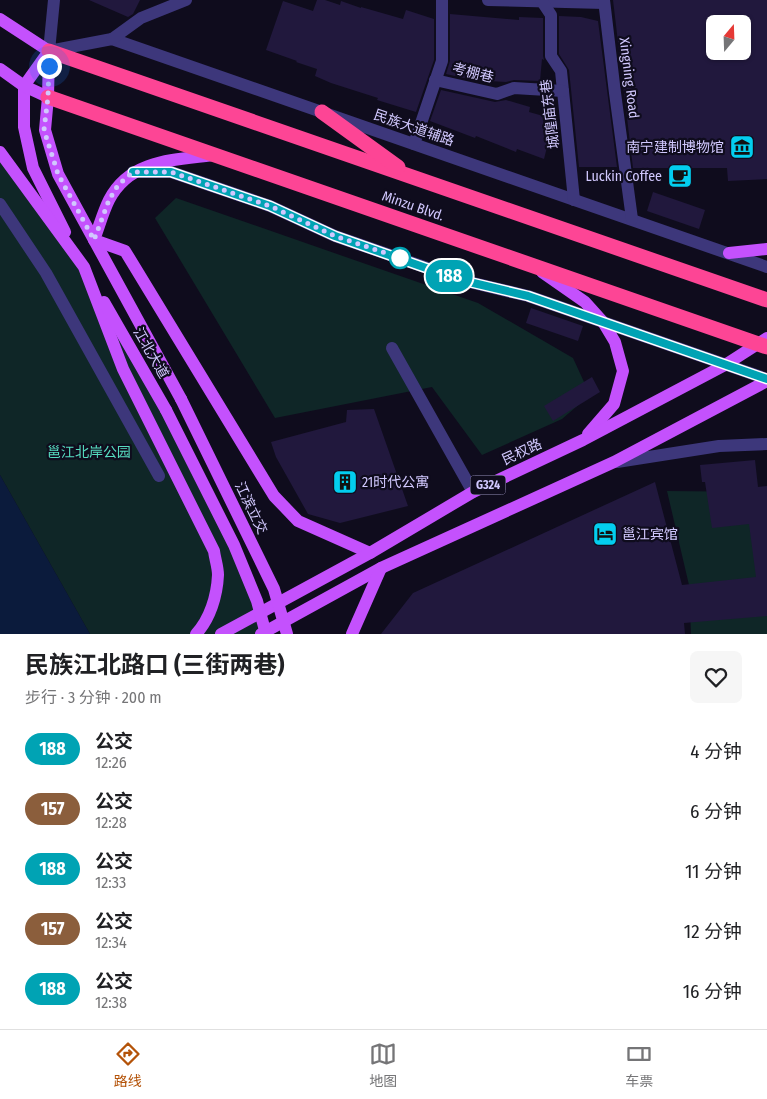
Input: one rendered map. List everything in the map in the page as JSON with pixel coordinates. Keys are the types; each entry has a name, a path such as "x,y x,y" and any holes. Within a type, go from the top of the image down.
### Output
{"highway":[{"name":"Minzu Blvd.","path":"49,51 767,300"},
{"name":"Minzu Blvd.","path":"48,97 531,265 764,343"},
{"path":"322,112 412,177"}],"main road":[{"path":"0,19 49,51 24,86"},
{"name":"江北大道","path":"49,51 48,97 44,130 58,174 181,399"},
{"path":"0,69 24,86 48,97"},
{"name":"江北大道","path":"24,86 24,127 33,168 84,267 166,410 234,545 257,601 266,634"},
{"path":"0,152 84,267 123,369 214,551 218,574 211,610 196,634"},
{"path":"214,155 156,163 133,172 118,185 109,200 94,240 126,252 274,496 298,521 370,553"},
{"path":"728,253 767,249"},
{"path":"531,265 584,302 603,322 615,342 623,371 614,404 583,440"},
{"name":"民权路","path":"221,634 370,553 472,492 583,440 764,343"},
{"name":"G324","path":"261,634 381,568 614,462 767,380"},
{"name":"江滨立交","path":"181,399 274,589 287,634"},
{"path":"352,634 381,568"}],"street":[{"path":"49,51 54,0"},
{"path":"112,39 141,18 186,0"},
{"path":"414,144 442,61 442,0"},
{"path":"488,0 604,2"},
{"name":"城隍庙东巷","path":"542,1 551,15 551,56 560,71 574,200"},
{"name":"Xingning Road","path":"604,2 632,220"},
{"name":"民族大道辅路","path":"49,51 112,39 767,267"},
{"name":"考棚巷","path":"435,80 497,94 514,88 563,91"},
{"path":"133,172 171,172 270,206 335,236 456,278 528,296 767,380"},
{"path":"0,204 46,273 159,476"},
{"path":"392,348 472,492"},
{"path":"614,462 719,446 767,444"}],"green space":[{"name":"邕江北岸公园","path":"0,152 84,267 234,545 266,634 90,634 0,475"},
{"path":"176,198 478,303 573,358 590,395 562,419 482,455 432,387 275,418 155,218"},
{"path":"667,491 767,492 767,634 691,634 689,585"}],"water":[{"path":"0,475 90,634 0,634"}],"building":[{"path":"89,0 140,0 133,14 128,17"},
{"path":"317,0 325,0 340,5 341,1 403,19 406,10 434,19 434,60 416,112 331,83 315,76 317,69 266,50 283,1 313,11"},
{"path":"613,0 767,0 767,179 728,181 727,168 633,168"},
{"path":"450,14 519,20 519,17 543,18 544,60 542,59 540,81 514,80 506,82 473,80 446,74 450,61"},
{"path":"559,16 581,17 598,21 617,167 579,167 569,70 559,54"},
{"path":"441,90 495,102 506,100 530,107 529,112 554,119 544,159 517,149 516,152 430,121"},
{"path":"653,192 705,210 699,229 647,211"},
{"path":"531,308 583,326 578,341 526,323"},
{"path":"592,377 600,392 553,421 544,406"},
{"name":"21时代公寓","path":"374,409 408,506 340,523 308,514 276,457 271,442 346,422 347,410"},
{"name":"邕江宾馆","path":"755,460 758,487 767,486 767,616 684,623 685,634 381,634 413,593 655,482 682,585 756,577 749,524 712,528 705,482 702,482 700,465"}],"bus line":[{"name":"188","path":"133,172 171,172 270,206 335,236 446,275 528,296 767,379"}],"place":[{"name":"南宁建制博物馆","path":"742,147"},
{"name":"Luckin Coffee","path":"680,176"},
{"name":"21时代公寓","path":"345,482"},
{"name":"邕江宾馆","path":"605,534"}],"route":[{"path":"49,66 44,130 58,174 94,240 109,200 118,185 133,172 171,172 270,206 335,236 400,258"}]}
